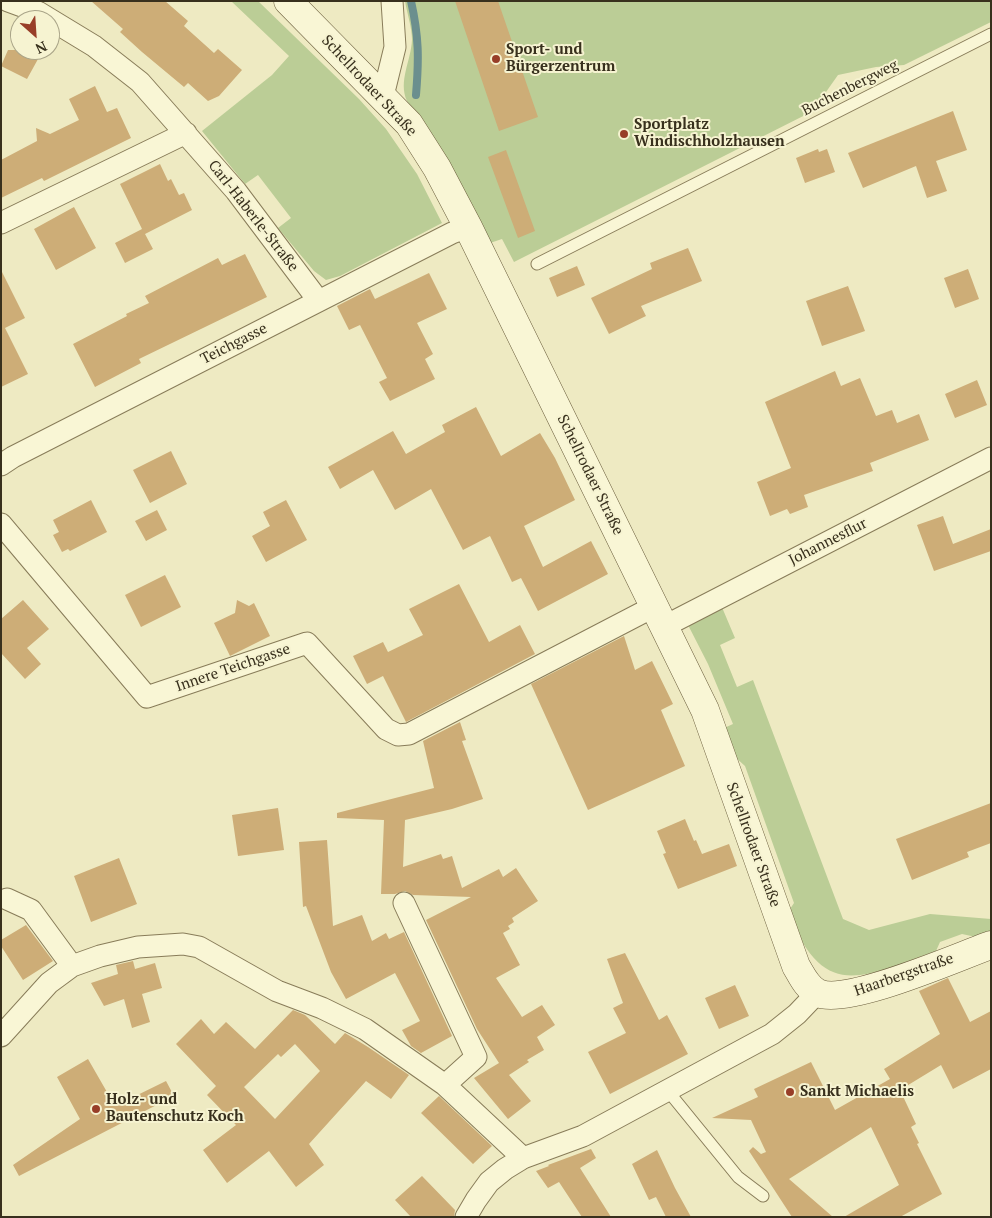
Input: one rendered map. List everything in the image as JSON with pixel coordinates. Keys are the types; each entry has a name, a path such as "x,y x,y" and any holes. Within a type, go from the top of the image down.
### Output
{"street":[{"name":"Carl-Haberle-Straße","path":"8,1 38,12 94,46 140,82 236,191 318,300"},
{"name":"Schellrodaer Straße","path":"288,1 409,124 423,145 468,227 705,710 796,966 806,984 817,992"},
{"path":"383,96 396,47 392,1"},
{"path":"1,223 186,133"},
{"name":"Teichgasse","path":"1,465 13,456 318,300 452,233 468,227"},
{"name":"Johannesflur","path":"660,616 991,458"},
{"name":"Innere Teichgasse","path":"1,524 147,697 307,642 386,729 398,735 409,734 660,616"},
{"path":"7,899 31,910 72,966"},
{"path":"404,903 476,1057 445,1085"},
{"path":"1,1036 49,984 72,966 100,956 138,947 183,944 199,947 277,991 322,1008 365,1029 445,1085 523,1158"},
{"name":"Haarbergstraße","path":"817,992 830,996 862,992 991,945"},
{"path":"466,1217 489,1182 505,1169 523,1158 584,1136 772,1034 797,1014 817,992"}],"lane":[{"name":"Buchenbergweg","path":"537,264 991,34"},
{"path":"668,1091 738,1178 763,1196"}],"green space":[{"path":"231,1 258,1 359,99 386,129 417,174 442,223 340,276 326,280 314,271 278,228 291,218 258,175 245,184 202,131 272,75 289,56"},
{"name":"Sportplatz Windischholzhausen","path":"405,1 991,1 991,22 904,65 876,67 838,75 826,92 829,103 514,262 502,239 487,244 438,146 407,101 404,78 412,40"},
{"path":"721,605 735,638 720,645 737,687 753,680 843,919 869,930 930,914 991,919 991,931 976,937 962,934 940,942 936,951 887,969 866,974 848,975 831,971 816,960 802,941 788,912 794,903 745,766 734,756 722,729 733,724 708,664 687,623"}],"building":[{"path":"91,1 165,1 188,21 184,26 214,53 218,49 242,70 219,96 208,101 188,83 184,87 142,52 120,32 123,29"},
{"name":"Sport- und Bürgerzentrum","path":"455,1 498,1 538,117 499,131"},
{"path":"8,50 10,50 10,60 37,60 27,79 1,66"},
{"path":"95,86 107,112 117,108 131,138 44,181 42,178 1,198 1,160 37,141 36,128 50,134 79,120 69,99"},
{"path":"953,111 967,150 936,161 947,191 927,198 916,166 863,188 848,153"},
{"path":"818,149 819,152 827,149 835,172 805,183 796,158"},
{"path":"506,150 535,231 518,238 488,157"},
{"path":"160,164 168,181 171,179 179,195 184,193 192,210 145,234 153,249 125,263 115,243 142,229 120,184"},
{"path":"74,207 96,248 56,270 34,229"},
{"path":"688,248 702,281 641,306 646,316 609,334 591,298 652,269 650,263"},
{"path":"245,254 267,297 139,359 141,363 95,387 73,344 149,303 145,296 218,258 222,265"},
{"path":"577,266 585,285 557,297 549,278"},
{"path":"968,269 979,299 955,308 944,278"},
{"path":"1,270 25,318 5,328 28,374 1,387"},
{"path":"429,273 447,309 417,323 433,354 425,359 435,379 390,401 379,382 387,378 360,325 349,330 337,306 370,289 375,299"},
{"path":"848,286 865,331 822,346 806,301"},
{"path":"835,371 841,386 860,378 876,416 892,410 897,423 919,414 929,440 870,463 873,471 804,495 808,507 790,514 787,509 770,516 757,482 791,468 765,402"},
{"path":"977,380 987,405 955,418 945,394"},
{"path":"476,407 501,456 540,433 555,458 575,500 524,526 543,567 591,541 608,574 538,611 521,578 512,582 490,536 463,550 431,489 395,510 373,470 340,489 328,467 393,431 406,454 445,432 442,425"},
{"path":"171,451 187,484 150,503 133,470"},
{"path":"91,500 107,532 70,551 68,549 62,552 53,535 59,532 53,520"},
{"path":"286,500 307,540 266,562 252,536 270,526 263,512"},
{"path":"157,510 167,530 146,541 135,521"},
{"path":"943,516 953,544 991,529 991,551 934,571 917,525"},
{"path":"165,575 181,607 141,627 125,595"},
{"path":"459,584 489,642 520,625 535,654 406,722 383,676 367,684 353,656 383,642 388,652 423,635 409,609"},
{"path":"23,600 49,629 27,648 41,664 25,679 1,653 1,619"},
{"path":"237,600 249,606 254,603 270,636 230,656 214,623 235,613"},
{"path":"624,636 635,670 652,661 673,704 661,710 685,766 588,810 531,684"},
{"path":"460,722 466,740 462,741 483,799 452,809 405,820 403,867 441,854 443,859 452,856 462,888 499,869 503,877 516,868 538,901 512,918 514,922 508,926 510,929 503,933 520,965 496,978 522,1017 542,1005 555,1025 537,1037 544,1050 527,1060 529,1062 509,1075 531,1101 508,1119 474,1078 499,1063 477,1029 426,920 471,897 413,895 405,891 395,894 381,894 384,820 337,818 337,813 434,788 423,741"},
{"path":"991,803 991,843 967,852 969,857 912,880 896,839"},
{"path":"278,808 284,850 238,856 232,815"},
{"path":"685,819 694,841 696,840 702,854 729,844 737,866 678,889 663,854 666,853 657,831"},
{"path":"327,840 333,926 362,915 372,941 386,933 389,939 404,932 452,1036 421,1053 411,1046 402,1030 420,1021 395,973 346,999 331,972 306,906 303,907 299,842"},
{"path":"119,858 137,904 91,922 74,876"},
{"path":"26,925 53,961 23,980 1,946 1,940"},
{"path":"625,953 659,1020 667,1015 688,1054 610,1094 588,1052 626,1033 613,1008 623,1003 607,959"},
{"path":"133,961 135,969 155,963 162,988 142,994 150,1022 132,1028 124,999 104,1006 91,983 118,974 116,965"},
{"path":"948,978 970,1022 991,1011 991,1069 953,1089 941,1065 900,1090 916,1124 911,1127 919,1143 917,1144 942,1194 900,1217 844,1217 899,1185 871,1127 789,1179 833,1217 792,1217 749,1151 753,1147 761,1154 766,1152 751,1120 712,1118 758,1097 754,1089 811,1062 835,1110 890,1079 884,1069 940,1034 919,991"},
{"path":"735,985 749,1016 719,1029 705,998"},
{"path":"293,1010 305,1015 335,1044 345,1033 409,1075 391,1099 366,1081 309,1144 324,1165 296,1187 269,1151 227,1183 203,1150 236,1125 207,1095 216,1086 176,1044 201,1019 214,1034 226,1022 255,1049","holes":["295,1044 320,1071 275,1119 244,1087 278,1054 281,1057"]},
{"path":"88,1059 115,1106 166,1081 174,1096 19,1176 13,1165 80,1119 57,1077"},
{"path":"439,1096 492,1146 473,1164 421,1113"},
{"path":"591,1149 596,1158 580,1168 611,1217 582,1217 559,1182 548,1188 536,1171"},
{"path":"657,1150 691,1217 666,1217 656,1197 649,1200 632,1164"},
{"path":"422,1176 455,1210 454,1217 411,1217 395,1200"}],"waterway":[{"path":"411,1 418,48 416,95"}],"place":[{"name":"Sport- und Bürgerzentrum","path":"496,59"},
{"name":"Sportplatz Windischholzhausen","path":"624,134"},
{"name":"Sankt Michaelis","path":"790,1092"},
{"name":"Holz- und Bautenschutz Koch","path":"96,1109"}]}
